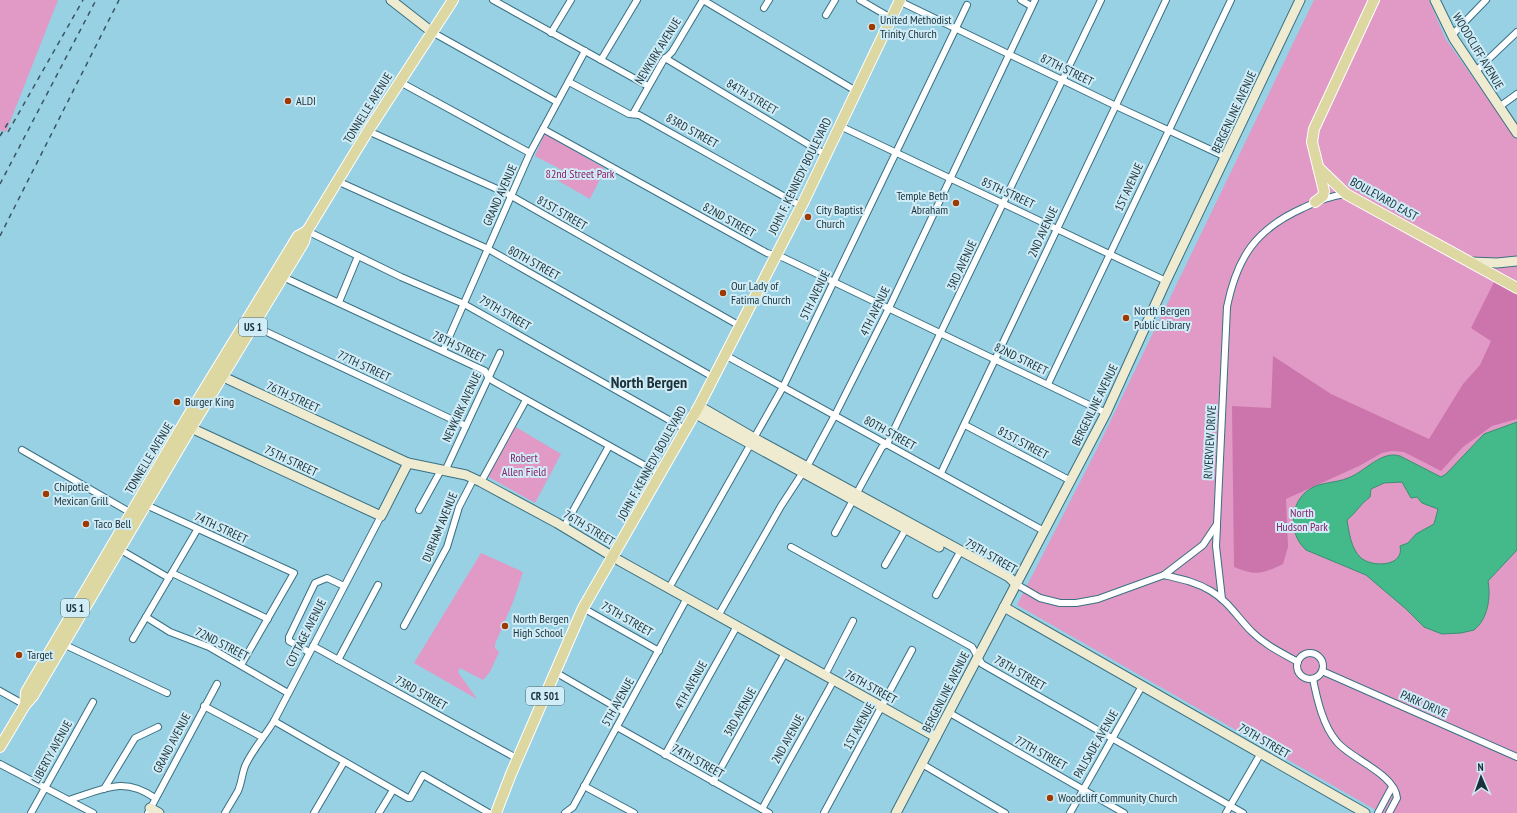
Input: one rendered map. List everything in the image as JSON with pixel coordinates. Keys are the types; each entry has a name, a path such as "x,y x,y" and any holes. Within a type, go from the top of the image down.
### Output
{"main road":[{"name":"TONNELLE AVENUE","path":"142,503 191,428 219,375 254,326 304,242 307,231 337,181 453,0"},
{"name":"JOHN F. KENNEDY BOULEVARD","path":"496,813 583,608 697,409 801,206 900,0"},
{"path":"1316,202 1323,196 1324,192 1312,142 1314,129 1374,0"},
{"name":"BOULEVARD EAST","path":"1318,167 1346,194 1517,288"},
{"name":"TONNELLE AVENUE","path":"25,705 26,692 219,375 298,236 307,231"},
{"name":"TONNELLE AVENUE","path":"0,747 25,705 33,696 119,549 135,515"}],"street":[{"path":"391,0 432,32 557,102"},
{"path":"493,0 504,3 551,33 648,86"},
{"path":"551,33 571,0"},
{"path":"601,60 637,0"},
{"path":"703,0 856,91"},
{"name":"NEWKIRK AVENUE","path":"633,114 665,58 672,52 703,0"},
{"path":"764,8 769,0"},
{"path":"826,15 835,0"},
{"path":"860,0 891,18"},
{"name":"87TH STREET","path":"900,0 955,29 1226,157"},
{"path":"1021,0 1031,6"},
{"name":"4TH AVENUE","path":"718,616 780,506 804,470 835,415 889,308 1008,53 1035,0"},
{"name":"3RD AVENUE","path":"835,534 882,447 887,444 942,334 1100,0"},
{"name":"2ND AVENUE","path":"941,473 996,359 1056,228 1166,0"},
{"name":"1ST AVENUE","path":"1048,384 1231,0"},
{"name":"WOODCLIFF AVENUE","path":"1435,0 1452,35 1498,107 1517,133"},
{"path":"1452,35 1486,0"},
{"name":"BERGENLINE AVENUE","path":"896,813 1106,413 1166,280 1226,157 1298,1"},
{"name":"5TH AVENUE","path":"669,588 783,387 967,5"},
{"path":"1476,72 1517,32"},
{"name":"GRAND AVENUE","path":"443,351 530,153 585,51"},
{"name":"84TH STREET","path":"665,58 826,155"},
{"path":"400,82 530,153"},
{"name":"83RD STREET","path":"569,82 629,114 639,115 801,206"},
{"path":"1498,107 1517,94"},
{"name":"85TH STREET","path":"840,126 1166,280"},
{"name":"82ND STREET","path":"543,129 767,253 834,282 1106,413"},
{"name":"81ST STREET","path":"368,131 511,196 740,326"},
{"name":"80TH STREET","path":"337,181 488,249 713,377"},
{"name":"RIVERVIEW DRIVE","path":"1217,524 1227,307 1231,286 1243,257 1254,242 1275,222 1316,202 1346,194"},
{"name":"79TH STREET","path":"307,231 464,304 686,429"},
{"path":"338,302 358,256"},
{"path":"1471,262 1497,263 1517,261"},
{"name":"78TH STREET","path":"283,277 485,371 488,377 526,400 660,474"},
{"name":"77TH STREET","path":"254,326 466,426"},
{"name":"NEWKIRK AVENUE","path":"419,510 443,470 466,426 500,353"},
{"name":"80TH STREET","path":"725,355 1044,531"},
{"name":"76TH STREET","path":"219,375 408,463 443,470 477,480 564,527 613,557 936,737"},
{"name":"DURHAM AVENUE","path":"404,626 447,547 459,507 526,400"},
{"name":"79TH STREET","path":"697,409 804,470 958,554 1006,583 1016,584"},
{"name":"81ST STREET","path":"965,425 1071,481"},
{"name":"75TH STREET","path":"191,428 381,516"},
{"path":"564,527 609,446"},
{"path":"22,450 135,515"},
{"name":"COTTAGE AVENUE","path":"225,813 238,790 242,774 247,763 262,737 268,732 274,721 408,463"},
{"name":"74TH STREET","path":"142,503 294,574 268,619"},
{"path":"1016,584 1040,598 1060,603 1076,603 1098,599 1164,575 1203,545 1217,524"},
{"path":"1217,524 1216,546 1222,599"},
{"path":"885,565 908,526"},
{"path":"133,638 197,530"},
{"name":"78TH STREET","path":"791,547 972,647 982,664 1244,813"},
{"path":"119,549 171,576 268,619 241,665"},
{"path":"936,595 958,554"},
{"path":"1164,575 1196,584 1222,599 1262,640 1298,662"},
{"path":"309,652 292,644 289,641 289,637 315,583 326,578 344,586"},
{"path":"338,660 378,585"},
{"name":"5TH AVENUE","path":"565,813 573,807 687,598"},
{"name":"79TH STREET","path":"1004,607 1365,813"},
{"name":"75TH STREET","path":"583,608 659,651"},
{"name":"72ND STREET","path":"146,617 170,632 209,647 288,693"},
{"path":"825,675 853,622"},
{"name":"4TH AVENUE","path":"665,755 737,626"},
{"path":"63,644 167,693"},
{"name":"73RD STREET","path":"313,646 518,759"},
{"name":"1ST AVENUE","path":"824,813 912,650"},
{"name":"3RD AVENUE","path":"713,782 785,653"},
{"path":"1307,654 1315,655 1322,663 1322,671 1312,678 1302,676 1298,669 1298,662 1307,654"},
{"name":"PARK DRIVE","path":"1322,671 1517,757"},
{"path":"555,672 624,712"},
{"path":"1312,678 1325,720 1336,741 1346,751 1381,774 1392,787 1397,798 1389,813"},
{"name":"2ND AVENUE","path":"762,809 834,680"},
{"name":"GRAND AVENUE","path":"149,811 217,684"},
{"name":"PALISADE AVENUE","path":"1070,813 1142,686"},
{"path":"0,691 25,705"},
{"name":"LIBERTY AVENUE","path":"31,813 93,702"},
{"path":"204,706 262,737"},
{"name":"77TH STREET","path":"948,712 1124,813"},
{"path":"274,721 393,790 410,798 423,775 489,813"},
{"path":"104,789 134,738 158,727"},
{"name":"74TH STREET","path":"616,727 769,813"},
{"path":"1226,813 1261,753"},
{"path":"314,813 344,762"},
{"path":"0,764 93,813"},
{"path":"922,764 1005,813"},
{"path":"68,800 104,789 124,785 132,786 144,791 155,798"},
{"path":"584,786 630,812"},
{"path":"1378,813 1392,787"},
{"path":"379,813 393,790"},
{"path":"149,811 159,813"}],"green space":[{"path":"0,0 58,0 6,132 0,130"},
{"name":"North Hudson Park","path":"1314,0 1429,0 1445,38 1517,140 1517,813 1381,813 1017,605 1097,449"},
{"name":"82nd Street Park","path":"544,135 547,135 604,168 590,199 557,180 562,170 535,156"},
{"name":"Robert Allen Field","path":"514,426 561,454 535,503 487,476"},
{"path":"481,553 523,572 513,602 495,644 495,648 499,652 490,672 483,680 460,668 458,672 477,699 414,663"}],"shaded area":[{"path":"1494,282 1517,295 1517,419 1492,426 1463,447 1441,471 1404,452 1392,451 1382,453 1359,466 1286,499 1288,547 1283,564 1259,573 1248,572 1234,567 1232,406 1271,408 1273,356 1331,394 1429,439 1463,384 1480,365 1491,341 1471,328"},
{"path":"1517,422 1517,550 1488,581 1489,601 1483,620 1474,630 1461,633 1442,634 1424,627 1406,609 1366,575 1306,550 1296,536 1293,518 1295,510 1303,495 1310,489 1319,485 1348,478 1373,462 1386,456 1393,455 1400,456 1441,477 1446,474 1484,434","holes":["1402,482 1411,498 1417,497 1422,503 1438,509 1434,524 1416,534 1408,543 1400,546 1400,553 1392,562 1379,564 1365,561 1360,557 1352,545 1347,520 1370,497 1371,489 1384,483"]}],"railway":[{"path":"8,132 83,0"},
{"path":"0,184 96,0"},
{"path":"0,236 119,0"},
{"path":"0,136 8,123"}],"place":[{"name":"United Methodist Trinity Church","path":"872,27"},
{"name":"ALDI","path":"288,101"},
{"name":"Temple Beth Abraham","path":"956,203"},
{"name":"City Baptist Church","path":"808,217"},
{"name":"Our Lady of Fatima Church","path":"723,293"},
{"name":"North Bergen Public Library","path":"1126,318"},
{"name":"Burger King","path":"177,402"},
{"name":"Chipotle Mexican Grill","path":"46,494"},
{"name":"Taco Bell","path":"86,524"},
{"name":"North Bergen High School","path":"505,626"},
{"name":"Target","path":"19,655"},
{"name":"Woodcliff Community Church","path":"1050,798"}],"district":[{"name":"North Bergen","path":"649,382"}]}
